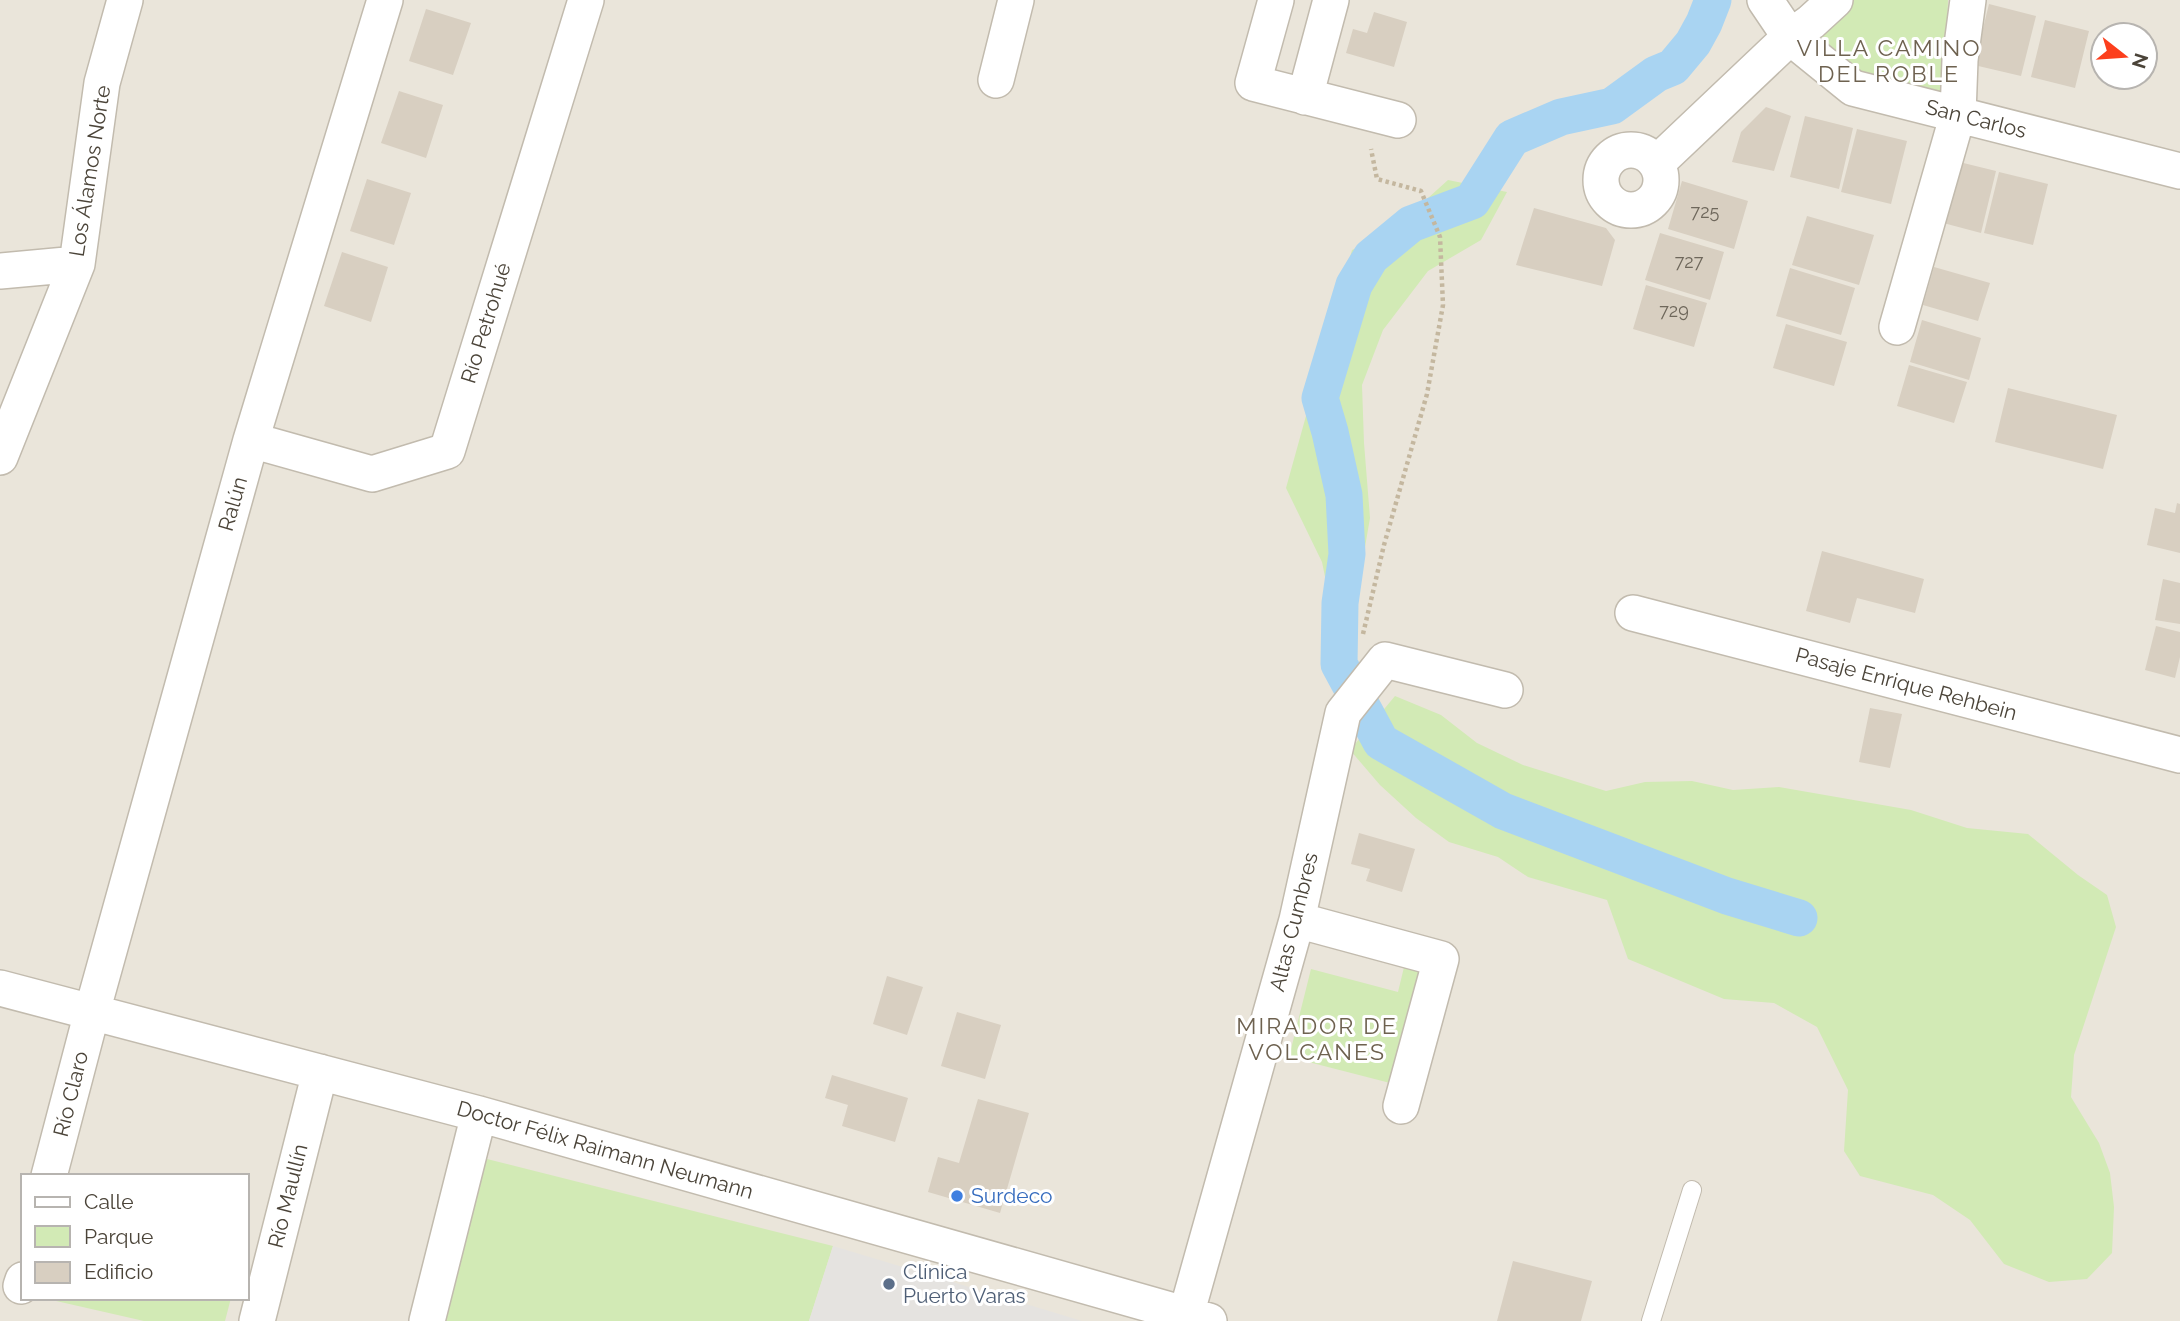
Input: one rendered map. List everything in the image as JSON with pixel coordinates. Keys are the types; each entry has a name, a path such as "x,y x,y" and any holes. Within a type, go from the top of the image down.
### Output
{"street":[{"name":"Los Álamos Norte","path":"0,457 77,264 103,83 125,0"},
{"name":"Ralún","path":"92,1012 251,440 384,0"},
{"name":"Río Petrohué","path":"251,440 372,474 447,451 586,0"},
{"path":"996,80 1016,0"},
{"path":"1276,0 1253,83 1384,117"},
{"path":"1306,97 1331,0"},
{"name":"San Carlos","path":"1765,0 1790,37 1853,88 2180,172"},
{"path":"1657,163 1790,37 1835,0"},
{"path":"1897,327 1958,114 1959,60 1968,0"},
{"path":"0,271 77,264"},
{"name":"Pasaje Enrique Rehbein","path":"1633,612 2180,755"},
{"path":"1384,660 1505,690"},
{"name":"Altas Cumbres","path":"1185,1317 1297,920 1343,713 1384,660"},
{"path":"1297,920 1441,959 1401,1106"},
{"name":"Doctor Félix Raimann Neumann","path":"0,988 479,1114 1185,1317"},
{"name":"Río Claro","path":"51,1174 92,1012"},
{"name":"Río Maullín","path":"257,1321 320,1072"},
{"path":"428,1321 479,1114"}],"lane":[{"path":"1651,1321 1692,1190"}],"path":[{"path":"1384,117 1370,139 1377,180 1421,191 1440,237 1443,305 1427,394 1384,545 1362,636 1384,660"}],"shaded area":[{"path":"0,0 2180,0 2180,1321 0,1321"},
{"name":"Clínica Puerto Varas","path":"833,1246 1082,1321 809,1321"}],"green space":[{"name":"VILLA CAMINO DEL ROBLE","path":"1853,0 1948,0 1944,106 1857,84 1801,36"},
{"path":"1448,180 1507,192 1481,240 1428,271 1383,330 1362,385 1370,518 1365,547 1356,585 1331,606 1322,562 1286,488 1352,250 1388,234"},
{"path":"1395,696 1441,715 1477,743 1523,765 1606,791 1645,782 1692,781 1733,790 1779,787 1911,810 1967,828 2028,834 2107,895 2116,927 2074,1055 2071,1097 2099,1143 2110,1173 2114,1207 2112,1253 2087,1279 2049,1282 2004,1264 1970,1220 1933,1195 1860,1176 1844,1151 1848,1090 1817,1027 1774,1003 1724,999 1628,959 1607,900 1528,877 1498,857 1449,842 1416,818 1380,785 1350,750"},
{"path":"1405,963 1424,968 1394,1084 1289,1057 1311,969 1398,992"},
{"path":"479,1157 833,1246 809,1321 439,1321"},
{"path":"52,1300 230,1300 225,1321 144,1321"}],"building":[{"path":"1989,4 2036,16 2021,76 1974,65"},
{"path":"426,9 471,23 453,75 409,61"},
{"path":"1374,12 1407,22 1394,67 1346,53 1353,29 1367,33"},
{"path":"2045,20 2089,31 2075,88 2031,77"},
{"path":"399,91 443,105 426,158 381,143"},
{"path":"1766,107 1791,116 1774,171 1732,162 1741,132"},
{"path":"1805,116 1853,128 1839,189 1790,177"},
{"path":"1857,129 1907,141 1891,204 1841,192"},
{"path":"1947,159 1996,171 1981,233 1932,220"},
{"path":"1999,172 2048,184 2033,245 1984,233"},
{"path":"367,179 411,193 394,245 350,231"},
{"path":"1682,181 1748,201 1734,249 1668,229"},
{"path":"1534,208 1606,228 1615,240 1602,286 1516,265"},
{"path":"1807,216 1874,235 1859,285 1792,265"},
{"path":"1660,233 1724,252 1710,300 1645,280"},
{"path":"342,252 388,267 371,322 324,306"},
{"path":"1934,267 1990,283 1978,321 1923,305"},
{"path":"1790,268 1855,288 1841,335 1776,316"},
{"path":"1646,285 1707,303 1694,347 1633,329"},
{"path":"1922,320 1981,338 1969,380 1910,362"},
{"path":"1786,324 1847,342 1834,386 1773,368"},
{"path":"1909,365 1967,382 1954,423 1897,406"},
{"path":"2008,388 2117,415 2103,469 1995,442"},
{"path":"2177,503 2180,504 2180,553 2147,545 2155,508 2175,513"},
{"path":"1822,551 1924,579 1915,613 1857,598 1850,623 1806,611"},
{"path":"2163,579 2180,583 2180,624 2155,620"},
{"path":"2156,626 2180,632 2180,657 2175,678 2145,670"},
{"path":"1870,708 1902,714 1890,768 1859,762"},
{"path":"1359,833 1415,849 1402,892 1366,881 1370,869 1351,864"},
{"path":"887,976 923,987 907,1035 873,1024"},
{"path":"957,1012 1001,1025 985,1079 941,1066"},
{"path":"832,1075 908,1098 895,1142 842,1126 848,1105 825,1098"},
{"path":"978,1099 1029,1113 1000,1213 928,1192 938,1157 959,1163"},
{"path":"1513,1261 1592,1281 1581,1321 1497,1321"}],"waterway":[{"path":"1713,0 1693,43 1673,67 1656,74 1612,106 1561,117 1512,138 1472,201 1411,224 1371,257 1354,285 1320,398 1344,495 1347,554 1340,603 1339,664 1381,742 1503,811 1727,896 1799,918"}],"place":[{"name":"Surdeco","path":"957,1196"},
{"name":"Clínica Puerto Varas","path":"889,1284"}],"district":[{"name":"VILLA CAMINO DEL ROBLE","path":"1889,61"},
{"name":"MIRADOR DE VOLCANES","path":"1317,1039"}]}
